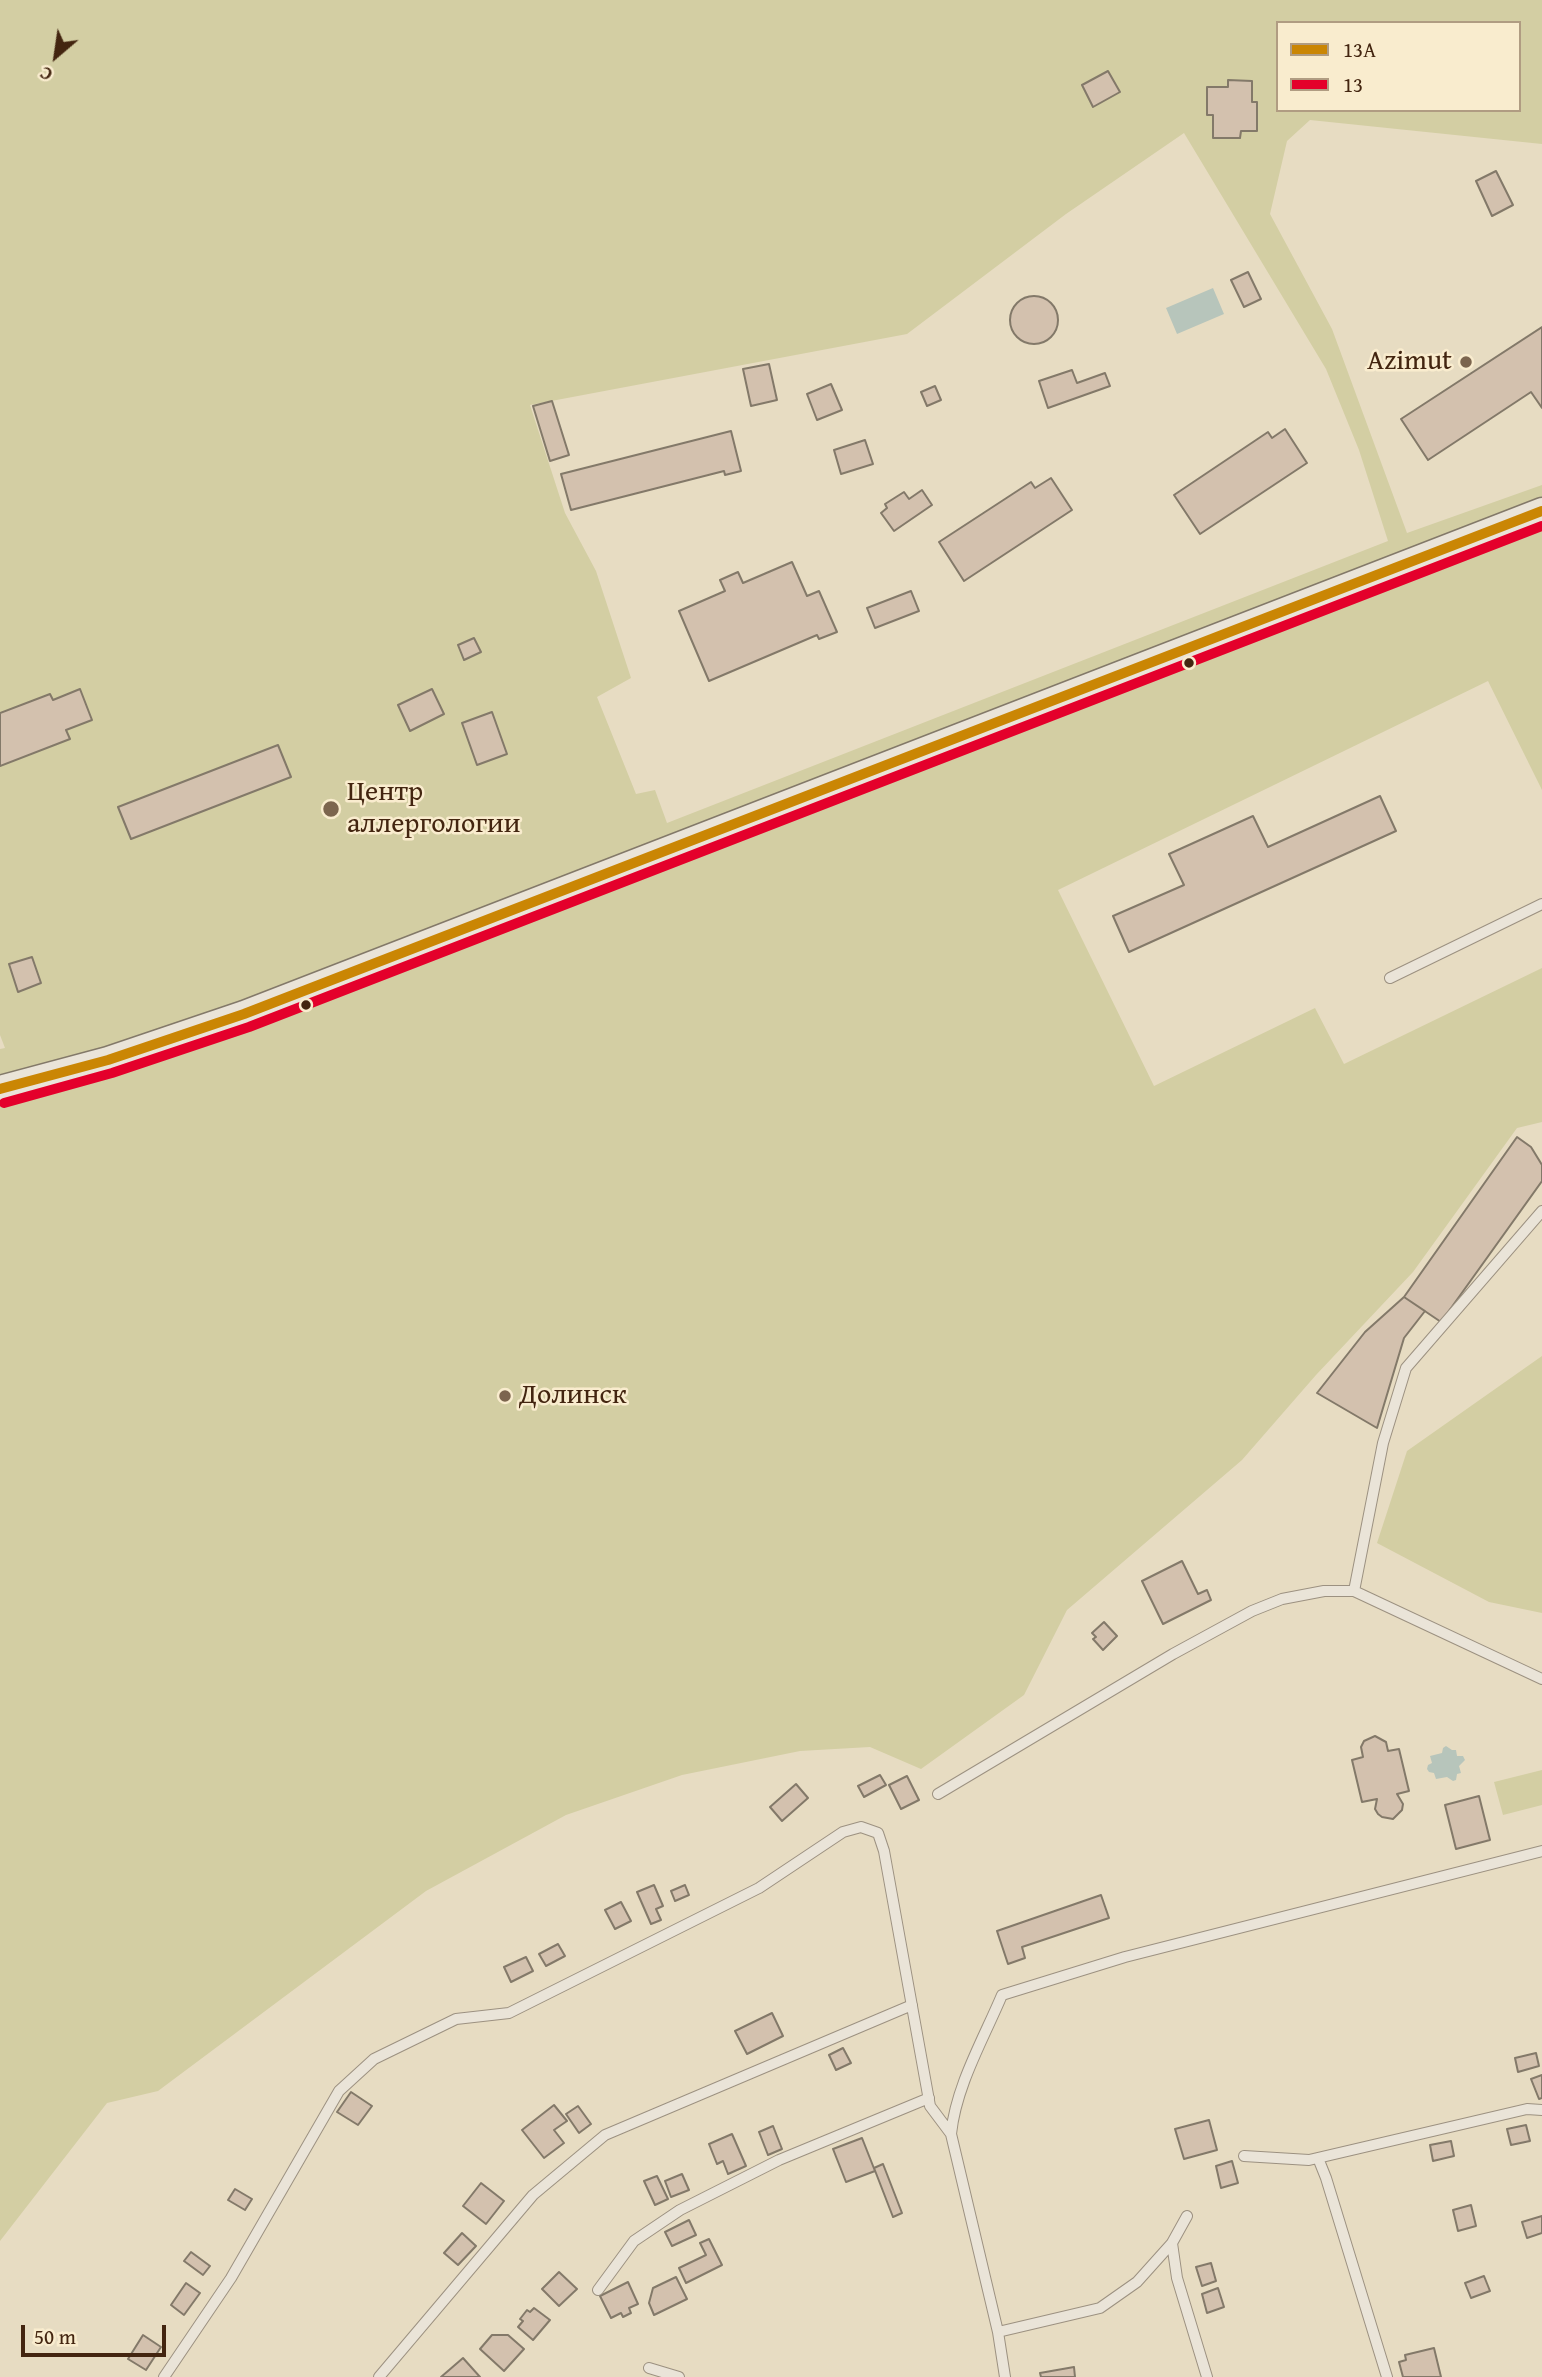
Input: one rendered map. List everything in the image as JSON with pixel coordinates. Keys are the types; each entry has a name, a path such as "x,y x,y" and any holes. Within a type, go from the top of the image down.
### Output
{"street":[{"path":"0,1089 120,1056 244,1014 1542,511"}],"lane":[{"path":"1390,978 1542,904"},
{"path":"1354,1591 1383,1443 1406,1368 1542,1211"},
{"path":"938,1794 1173,1654 1252,1611 1282,1599 1313,1593 1354,1591 1542,1679"},
{"path":"164,2377 231,2278 339,2091 374,2059 456,2020 509,2013 759,1888 843,1832 862,1827 878,1833 884,1851 930,2106 951,2134"},
{"path":"1005,2377 998,2332 951,2134 953,2112 1002,1995 1125,1957 1542,1851"},
{"path":"379,2377 533,2195 604,2135 912,2005"},
{"path":"598,2290 634,2241 680,2210 779,2160 929,2098"},
{"path":"1244,2156 1309,2160 1527,2109 1542,2110"},
{"path":"1318,2158 1387,2377"},
{"path":"998,2332 1100,2308 1137,2282 1172,2243 1187,2216"},
{"path":"1172,2243 1177,2278 1207,2377"},
{"path":"649,2368 678,2377"}],"shaded area":[{"path":"0,0 1542,0 1542,144 1310,120 1287,141 1270,214 1332,329 1407,533 1542,485 1542,790 1488,681 1058,890 1154,1086 1315,1008 1344,1064 1542,968 1542,1122 1517,1128 1413,1272 1316,1375 1242,1460 1067,1610 1024,1695 921,1769 870,1747 800,1751 682,1775 566,1815 426,1891 158,2091 107,2103 0,2241 0,1049 5,1048 0,1035","holes":["1184,133 1326,369 1359,450 1388,541 667,823 655,790 636,794 597,697 631,678 596,571 565,513 530,405 907,334 1066,214"]},
{"path":"1213,288 1224,314 1177,334 1166,308"},
{"path":"1542,1356 1542,1613 1489,1602 1377,1543 1407,1451"},
{"path":"1446,1746 1456,1750 1457,1756 1463,1756 1465,1760 1459,1766 1461,1773 1457,1774 1456,1780 1453,1781 1447,1777 1436,1779 1434,1773 1427,1769 1432,1763 1430,1756 1442,1753"},
{"path":"1542,1770 1542,1805 1503,1815 1494,1782"}],"building":[{"path":"1108,71 1120,92 1093,107 1082,85"},
{"path":"1228,80 1252,81 1252,102 1257,102 1257,131 1241,131 1240,138 1213,138 1213,115 1207,115 1207,87 1228,87"},
{"path":"1496,171 1513,205 1492,216 1476,181"},
{"path":"1248,272 1261,299 1244,307 1231,280"},
{"path":"1034,296 1051,303 1058,320 1051,337 1034,344 1017,337 1010,320 1017,303"},
{"path":"1542,327 1542,408 1531,392 1428,460 1401,419"},
{"path":"769,364 777,400 751,406 743,369"},
{"path":"1072,370 1077,383 1105,373 1110,386 1048,408 1039,381"},
{"path":"831,384 842,410 817,420 807,394"},
{"path":"935,386 941,400 927,406 921,392"},
{"path":"552,401 569,455 550,461 533,406"},
{"path":"1285,429 1307,463 1200,534 1174,495 1268,432 1272,438"},
{"path":"731,431 741,471 725,475 724,471 571,510 561,474"},
{"path":"865,440 873,464 841,474 834,450"},
{"path":"1051,478 1072,510 964,581 939,542 1031,482 1035,488"},
{"path":"922,490 932,505 894,531 881,513 887,508 885,504 904,492 909,499"},
{"path":"792,562 807,596 819,591 837,632 819,639 817,635 709,681 679,611 725,591 720,580 738,572 743,583"},
{"path":"911,591 919,611 875,628 867,608"},
{"path":"474,638 481,652 464,660 458,645"},
{"path":"80,689 92,720 66,730 70,739 0,766 0,713 50,694 53,700"},
{"path":"432,689 444,714 410,731 398,705"},
{"path":"492,712 507,754 477,765 462,723"},
{"path":"278,745 291,777 131,839 118,807"},
{"path":"1380,796 1396,831 1129,952 1113,916 1184,885 1169,854 1253,816 1268,847"},
{"path":"32,957 41,983 18,992 9,964"},
{"path":"1517,1137 1531,1147 1542,1165 1542,1181 1441,1322 1404,1297"},
{"path":"1404,1297 1425,1311 1404,1338 1377,1428 1317,1393 1365,1332"},
{"path":"1182,1561 1198,1594 1207,1590 1211,1600 1163,1624 1142,1581"},
{"path":"1104,1622 1117,1636 1103,1650 1093,1639 1096,1637 1092,1633"},
{"path":"1375,1736 1386,1742 1388,1751 1399,1749 1409,1791 1397,1794 1403,1804 1402,1810 1393,1819 1378,1814 1375,1809 1377,1799 1362,1802 1352,1760 1363,1757 1361,1747 1364,1741"},
{"path":"880,1775 886,1785 864,1797 858,1786"},
{"path":"907,1776 919,1800 901,1809 889,1785"},
{"path":"796,1784 808,1798 782,1821 770,1807"},
{"path":"1479,1796 1490,1840 1456,1849 1445,1805"},
{"path":"654,1885 663,1906 656,1909 661,1920 651,1924 637,1892"},
{"path":"685,1885 689,1895 675,1901 671,1891"},
{"path":"1101,1895 1109,1918 1022,1947 1025,1958 1008,1964 997,1931"},
{"path":"621,1902 631,1921 615,1929 605,1910"},
{"path":"558,1944 565,1956 546,1966 539,1954"},
{"path":"526,1957 533,1971 511,1982 504,1967"},
{"path":"772,2013 783,2036 747,2054 735,2031"},
{"path":"843,2048 851,2063 836,2070 829,2055"},
{"path":"1536,2053 1539,2066 1518,2072 1515,2058"},
{"path":"1542,2075 1542,2098 1539,2099 1531,2079"},
{"path":"351,2092 372,2106 358,2125 337,2112"},
{"path":"554,2105 567,2121 554,2130 564,2143 544,2158 522,2130"},
{"path":"578,2106 591,2124 579,2133 566,2114"},
{"path":"1209,2120 1217,2150 1184,2159 1175,2129"},
{"path":"1526,2125 1530,2141 1511,2145 1507,2129"},
{"path":"773,2126 782,2149 768,2155 759,2132"},
{"path":"732,2134 746,2166 728,2174 723,2161 717,2164 709,2144"},
{"path":"862,2138 875,2171 846,2182 833,2149"},
{"path":"1451,2141 1454,2156 1433,2161 1430,2145"},
{"path":"1232,2161 1238,2183 1221,2188 1216,2166"},
{"path":"883,2164 902,2213 893,2217 874,2168"},
{"path":"682,2174 689,2190 671,2197 665,2181"},
{"path":"657,2176 668,2199 655,2205 644,2181"},
{"path":"481,2183 504,2201 486,2224 463,2206"},
{"path":"235,2189 252,2199 245,2210 228,2200"},
{"path":"1471,2205 1476,2226 1458,2231 1453,2210"},
{"path":"1542,2216 1542,2233 1527,2238 1522,2222"},
{"path":"689,2220 696,2235 672,2246 665,2232"},
{"path":"462,2233 476,2246 458,2265 444,2253"},
{"path":"709,2239 722,2265 686,2283 679,2268 706,2255 700,2243"},
{"path":"191,2252 210,2266 203,2275 184,2261"},
{"path":"1211,2263 1216,2281 1202,2286 1196,2267"},
{"path":"559,2272 577,2289 559,2306 542,2289"},
{"path":"1484,2276 1490,2291 1471,2298 1465,2283"},
{"path":"676,2277 687,2299 654,2315 649,2303 653,2288"},
{"path":"628,2282 638,2304 629,2308 631,2313 623,2317 621,2313 611,2318 600,2296"},
{"path":"186,2283 200,2293 184,2315 171,2305"},
{"path":"1218,2288 1224,2307 1207,2313 1202,2294"},
{"path":"534,2308 550,2320 533,2340 518,2327 527,2310 530,2312"},
{"path":"143,2335 161,2347 146,2370 128,2359"},
{"path":"492,2335 508,2335 524,2349 504,2371 480,2349"},
{"path":"1434,2348 1441,2377 1403,2377 1399,2362 1406,2360 1405,2355"},
{"path":"463,2358 480,2377 441,2377"},
{"path":"1074,2367 1075,2377 1041,2377 1040,2373"}],"transit line":[{"name":"13А","path":"0,1089 108,1060 244,1014 1542,511"},
{"name":"13","path":"4,1103 112,1073 249,1027 1542,526"}],"place":[{"name":"Azimut","path":"1466,362"},
{"name":"Центр аллергологии","path":"331,809"},
{"name":"Долинск","path":"505,1396"}]}
